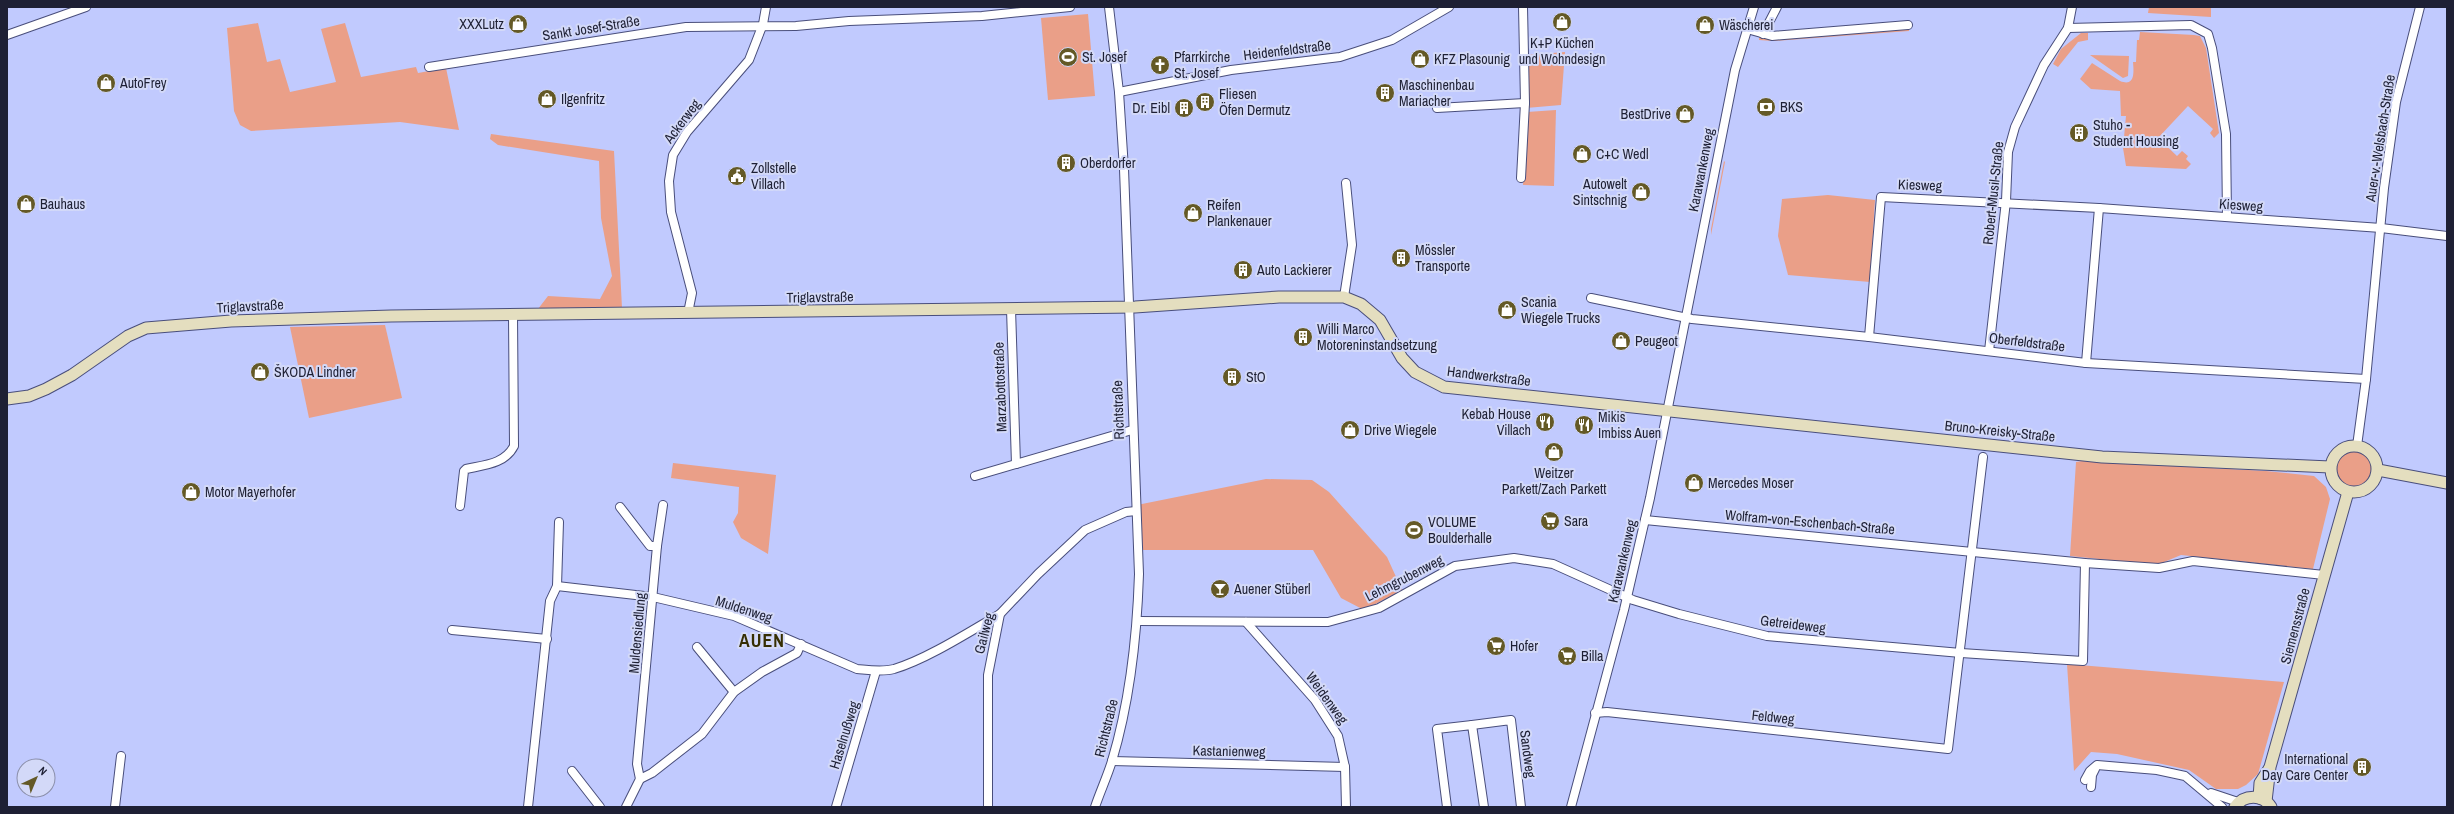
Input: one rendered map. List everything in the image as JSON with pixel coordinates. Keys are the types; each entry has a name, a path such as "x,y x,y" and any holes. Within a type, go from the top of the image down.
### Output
{"street":[{"path":"7,35 86,7"},
{"name":"Ackerweg","path":"688,313 692,293 671,212 669,181 673,155 687,132 749,60 763,24 766,7"},
{"name":"Sankt Josef-Straße","path":"429,67 686,27 763,24 796,26 849,21 982,16 1070,7"},
{"name":"Richtstraße","path":"1095,807 1112,761 1126,700 1138,621 1139,574 1127,307 1124,169 1119,92 1109,7"},
{"name":"Heidenfeldstraße","path":"1119,92 1231,70 1340,57 1392,40 1449,7"},
{"path":"1521,178 1525,103 1523,7"},
{"name":"Karawankenweg","path":"1571,807 1627,597 1645,520 1735,70 1754,7"},
{"path":"1763,34 1777,7"},
{"name":"Robert-Musil-Straße","path":"1989,351 2006,201 2008,152 2015,126 2044,65 2068,28 2072,7"},
{"name":"Auer-v.-Welsbach-Straße","path":"2357,446 2366,379 2373,286 2382,228 2384,188 2396,102 2420,7"},
{"path":"1747,29 1772,36 1908,25"},
{"path":"2068,28 2191,25 2208,34 2212,48 2226,134 2227,217"},
{"path":"1437,108 1525,103"},
{"path":"1344,297 1352,245 1346,183"},
{"name":"Kiesweg","path":"1869,337 1881,196 2006,201 2382,228"},
{"path":"2086,363 2099,208"},
{"path":"2382,228 2447,236"},
{"name":"Handwerkstraße","path":"1127,307 1279,297 1344,297 1361,304 1380,320 1402,358 1416,372 1444,387 1667,410"},
{"path":"1591,298 1685,318"},
{"name":"Triglavstraße","path":"7,398 30,396 46,389 72,375 128,336 155,327 285,319 1127,307"},
{"name":"Marzabottostraße","path":"1011,309 1016,464"},
{"path":"460,506 464,471 466,469 497,461 506,457 514,446 513,315"},
{"name":"Oberfeldstraße","path":"1685,318 1869,337 2086,363 2366,379"},
{"name":"Bruno-Kreisky-Straße","path":"1667,410 2102,456 2330,467"},
{"path":"975,476 1132,430"},
{"path":"2357,446 2370,452 2377,463 2378,470 2372,483 2366,489 2359,492 2348,492 2337,486 2333,480 2330,467 2332,460 2342,449 2357,446"},
{"path":"1961,654 1983,457"},
{"path":"2378,470 2447,483"},
{"name":"Siemensstraße","path":"2265,802 2260,783 2270,767 2348,492"},
{"path":"620,507 650,546 657,546 663,505"},
{"name":"Gailweg","path":"988,807 988,675 1000,614 1038,574 1086,530 1126,512 1136,511"},
{"name":"Wolfram-von-Eschenbach-Straße","path":"1645,520 2085,563 2159,568 2193,561 2324,575"},
{"path":"528,807 550,601 557,586 559,522"},
{"name":"Muldensiedlung","path":"640,779 637,764 657,546"},
{"name":"Lehmgrubenweg","path":"1138,621 1328,622 1380,608 1455,566 1514,558 1553,564 1627,597"},
{"name":"Getreideweg","path":"1627,597 1680,614 1767,636 1961,654 2083,661 2085,563"},
{"name":"Muldenweg","path":"557,586 653,597 734,616 857,668 876,671 893,669 939,648 1000,614"},
{"name":"Weidenweg","path":"1246,622 1315,700 1338,736 1345,767 1346,807"},
{"path":"452,630 547,639"},
{"path":"626,807 640,779 652,773 702,734 734,692 762,672 797,653 801,644"},
{"path":"697,646 734,692"},
{"name":"Feldweg","path":"1596,713 1614,713 1948,749 1961,654"},
{"name":"Haselnußweg","path":"836,807 876,671"},
{"name":"Sandweg","path":"1446,807 1437,730 1510,720 1522,807"},
{"path":"1472,725 1484,807"},
{"path":"115,807 121,756"},
{"name":"Kastanienweg","path":"1112,761 1345,767"},
{"path":"2091,787 2092,775 2097,765"},
{"path":"2085,780 2090,771 2097,765 2157,770 2185,776 2222,807"},
{"path":"572,771 600,807"},
{"path":"2202,790 2237,804"},
{"name":"Siemensstraße","path":"2237,804 2252,797 2265,802"}],"shaded area":[{"path":"2149,7 2211,7 2211,17 2148,13"},
{"name":"St. Josef","path":"1088,14 1095,96 1048,100 1041,18"},
{"path":"258,23 267,62 280,59 290,92 336,82 321,29 345,23 361,77 416,67 418,73 446,68 459,130 400,122 251,131 240,125 234,111 227,28"},
{"path":"1909,29 1909,31 1773,41 1759,40 1759,38"},
{"path":"2140,32 2200,36 2206,48 2219,133 2214,138 2210,133 2213,129 2188,106 2158,138 2177,156 2182,151 2188,156 2186,159 2191,164 2186,169 2126,166 2123,148 2126,116 2121,116 2120,91 2091,89 2080,79 2092,63 2120,81 2131,81 2134,70 2133,62 2136,62 2137,40 2139,40"},
{"path":"2081,33 2088,33 2088,40 2078,42 2058,67 2053,64 2061,49"},
{"path":"1565,52 1561,105 1526,108 1527,55"},
{"path":"2090,55 2129,56 2128,76 2123,78"},
{"path":"1556,110 1554,186 1523,185 1527,112"},
{"path":"491,134 614,151 622,308 538,309 548,296 600,299 612,276 601,218 599,161 498,145 490,139"},
{"path":"1724,161 1725,162 1711,235 1711,229"},
{"path":"1828,195 1875,200 1870,282 1788,275 1778,236 1782,199"},
{"path":"385,325 402,398 309,418 290,327"},
{"path":"2358,450 2367,455 2371,461 2371,475 2367,481 2358,486 2350,486 2341,481 2337,475 2336,464 2341,455 2347,451"},
{"path":"2082,461 2266,471 2314,476 2326,487 2330,499 2313,569 2181,555 2157,565 2070,556 2076,462"},
{"path":"673,463 776,475 768,554 741,538 733,522 738,513 739,487 671,478"},
{"path":"1266,479 1312,480 1329,492 1387,557 1402,590 1364,610 1341,598 1313,550 1140,550 1137,505"},
{"path":"2067,664 2284,682 2258,774 2246,785 2238,789 2216,789 2189,770 2117,754 2091,752 2074,771"}],"place":[{"name":"K+P Küchen und Wohndesign","path":"1562,22"},
{"name":"XXXLutz","path":"518,24"},
{"name":"Wäscherei","path":"1705,25"},
{"name":"St. Josef","path":"1068,57"},
{"name":"KFZ Plasounig","path":"1420,59"},
{"name":"Pfarrkirche St. Josef","path":"1160,65"},
{"name":"AutoFrey","path":"106,83"},
{"name":"Maschinenbau Mariacher","path":"1385,93"},
{"name":"Ilgenfritz","path":"547,99"},
{"name":"Fliesen Öfen Dermutz","path":"1205,102"},
{"name":"BKS","path":"1766,107"},
{"name":"Dr. Eibl","path":"1184,108"},
{"name":"BestDrive","path":"1685,114"},
{"name":"Stuho - Student Housing","path":"2079,133"},
{"name":"C+C Wedl","path":"1582,154"},
{"name":"Oberdorfer","path":"1066,163"},
{"name":"Zollstelle Villach","path":"737,176"},
{"name":"Autowelt Sintschnig","path":"1641,192"},
{"name":"Bauhaus","path":"26,204"},
{"name":"Reifen Plankenauer","path":"1193,213"},
{"name":"Mössler Transporte","path":"1401,258"},
{"name":"Auto Lackierer","path":"1243,270"},
{"name":"Scania Wiegele Trucks","path":"1507,310"},
{"name":"Willi Marco Motoreninstandsetzung","path":"1303,337"},
{"name":"Peugeot","path":"1621,341"},
{"name":"ŠKODA Lindner","path":"260,372"},
{"name":"StO","path":"1232,377"},
{"name":"Kebab House Villach","path":"1545,422"},
{"name":"Mikis Imbiss Auen","path":"1584,425"},
{"name":"Drive Wiegele","path":"1350,430"},
{"name":"Weitzer Parkett/Zach Parkett","path":"1554,452"},
{"name":"Mercedes Moser","path":"1694,483"},
{"name":"Motor Mayerhofer","path":"191,492"},
{"name":"Sara","path":"1550,521"},
{"name":"VOLUME Boulderhalle","path":"1414,530"},
{"name":"Auener Stüberl","path":"1220,589"},
{"name":"Hofer","path":"1496,646"},
{"name":"Billa","path":"1567,656"},
{"name":"International Day Care Center","path":"2362,767"}],"district":[{"name":"AUEN","path":"762,640"}]}
